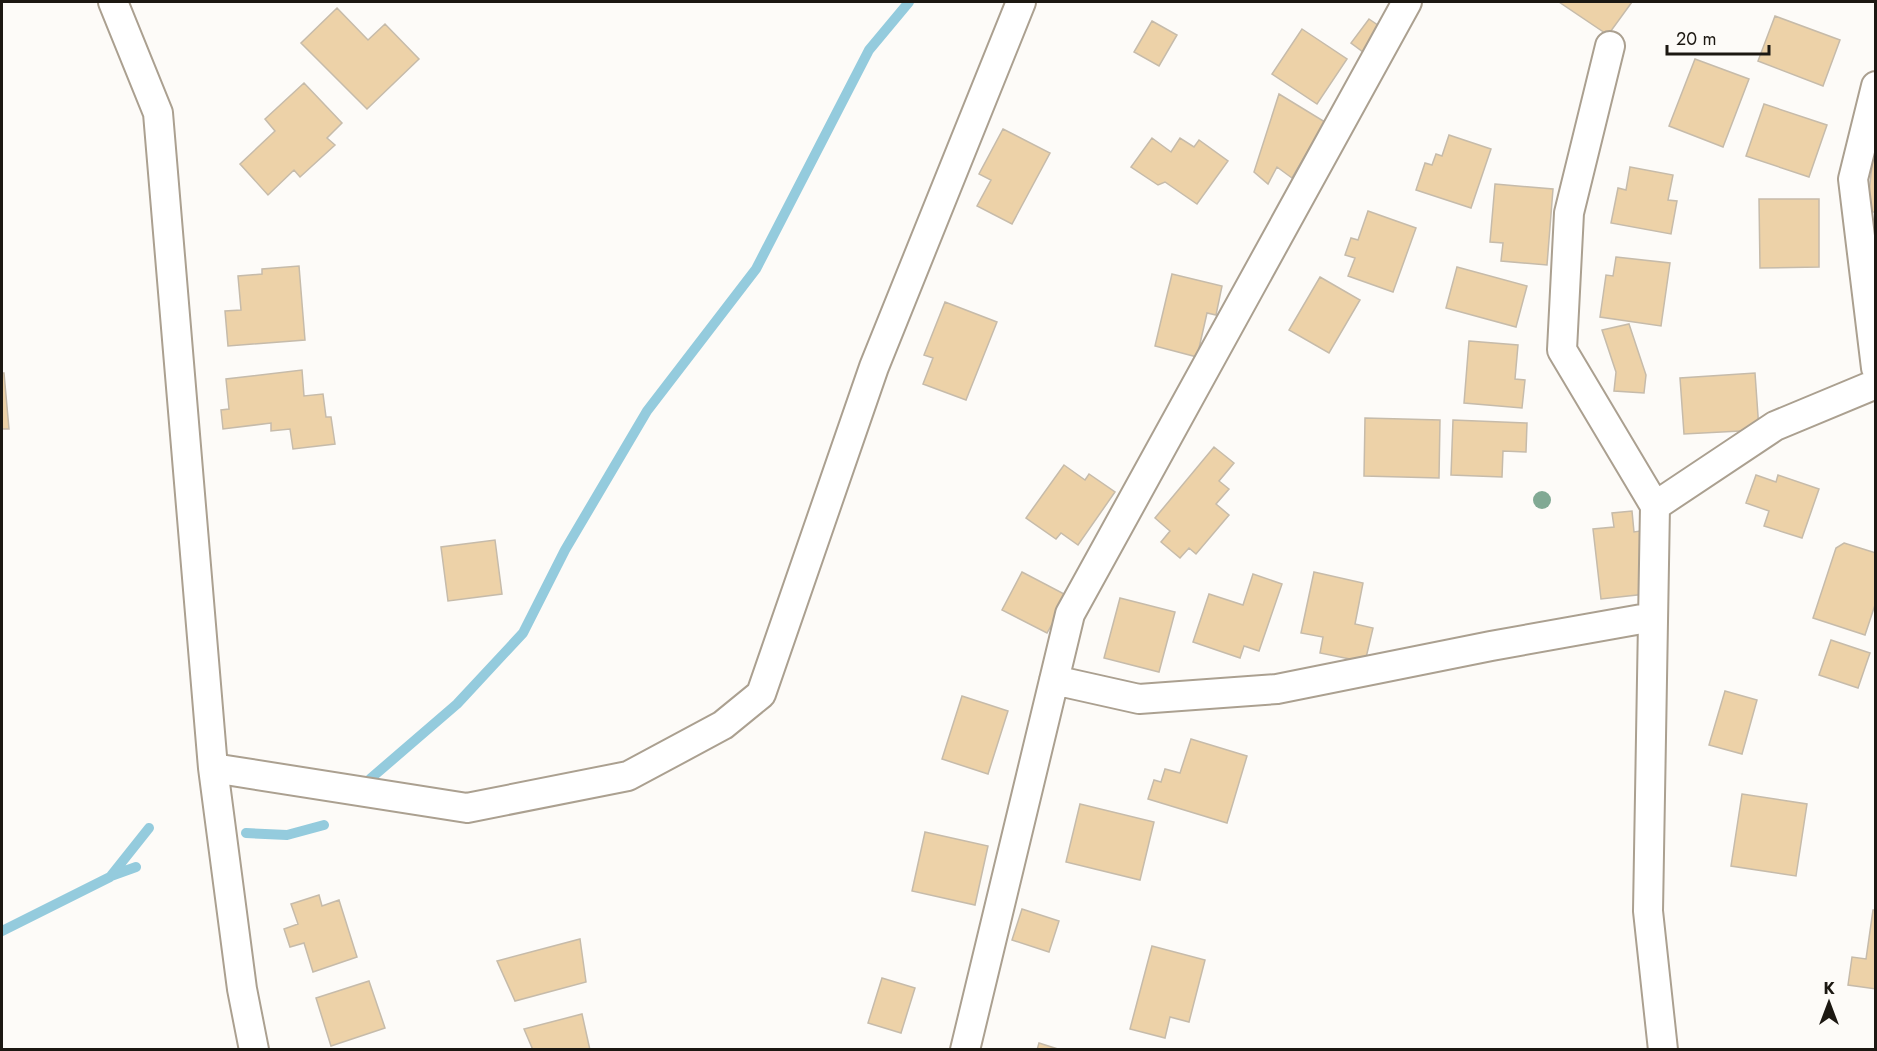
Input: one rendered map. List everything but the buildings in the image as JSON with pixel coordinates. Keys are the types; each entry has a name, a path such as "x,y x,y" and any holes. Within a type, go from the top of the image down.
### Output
{"street":[{"path":"113,2 158,113 213,768 242,989 254,1050"},
{"path":"213,768 467,808 627,776 723,725 761,694 874,367 1021,2"},
{"path":"965,1050 1070,614 1407,2"},
{"path":"1611,46 1569,213 1562,350 1655,506 1648,911 1663,1050"},
{"path":"1875,86 1853,179 1875,368"},
{"path":"1655,506 1775,426 1875,384"},
{"path":"1054,680 1139,699 1276,689 1491,646 1653,617"}],"waterway":[{"path":"370,779 457,704 523,633 565,550 647,411 756,269 869,50 909,2"},
{"path":"246,833 287,835 324,825"},
{"path":"2,931 110,877 149,828"},
{"path":"111,876 136,867"}]}
